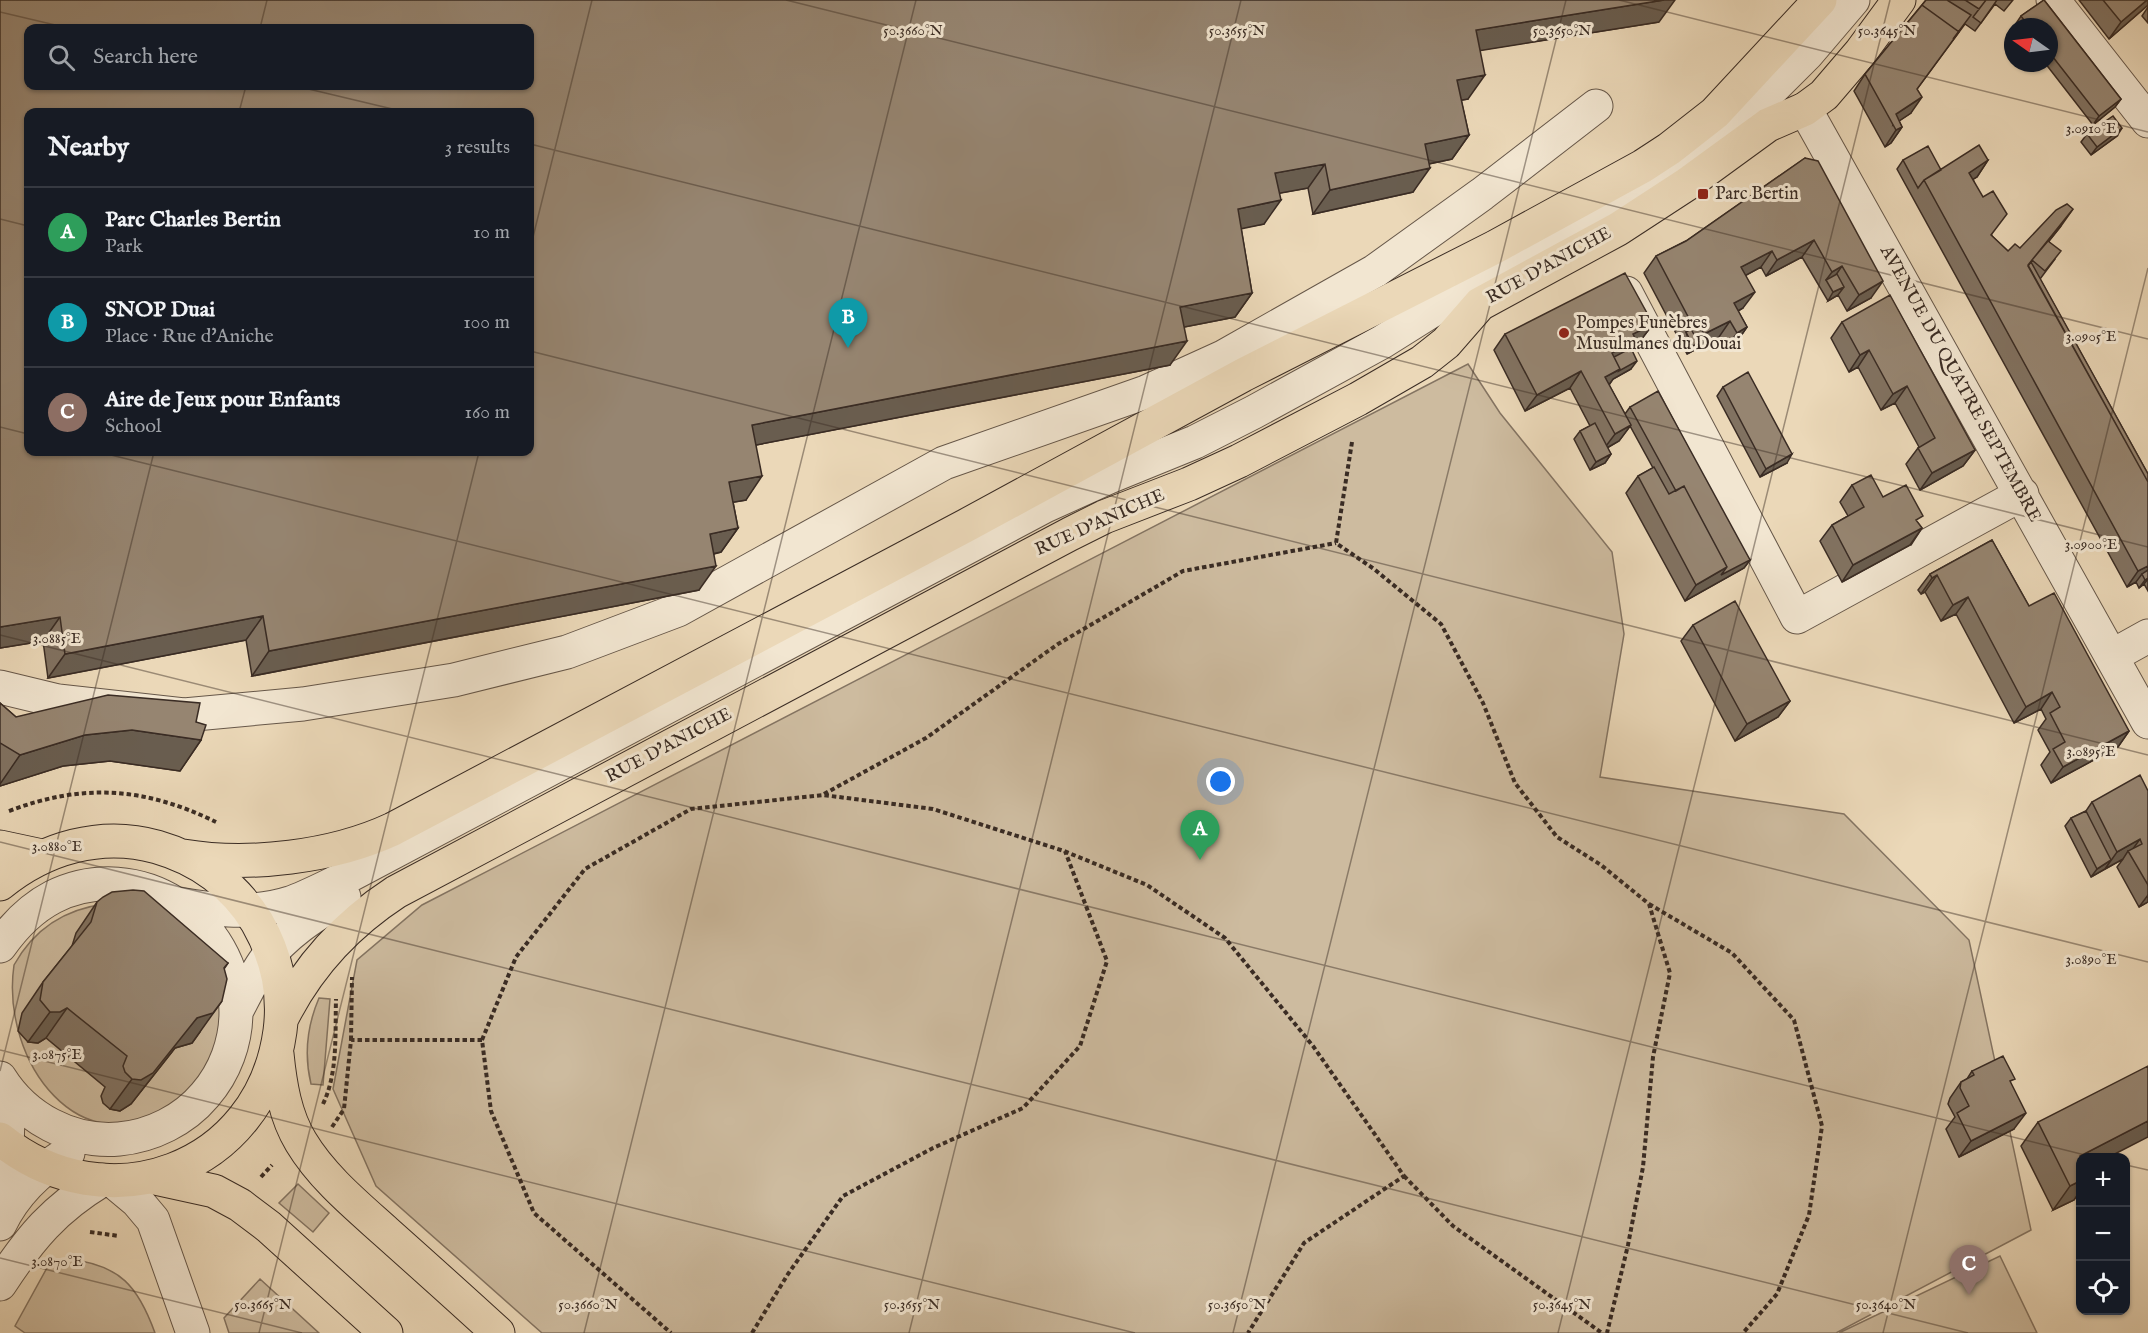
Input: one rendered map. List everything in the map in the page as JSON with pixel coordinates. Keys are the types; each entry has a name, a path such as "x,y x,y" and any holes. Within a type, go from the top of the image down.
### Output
{"main road":[{"path":"0,884 21,867 42,856 84,843 118,841 151,845 183,856 222,861 287,856 345,846 393,829 956,531 1243,375 1495,247 1643,166 1715,113 1820,0"},
{"name":"RUE D'ANICHE","path":"282,1018 300,985 325,952 369,910 396,892 1070,534 1128,507 1209,475 1406,372 1438,350 1480,304 1618,229 1687,184 1768,125 1805,109 1824,95 1836,83 1899,0"},
{"path":"0,847 42,856"},
{"path":"183,856 219,879 249,910 272,953 280,990 282,1018 277,1052 279,1078 288,1113 298,1138 312,1157 367,1214 498,1333"},
{"path":"3,1142 45,1167 83,1179 108,1181 148,1177 190,1162 209,1150 234,1129 261,1093 277,1052"},
{"path":"148,1177 214,1191 240,1205 269,1227 386,1333"}],"street":[{"path":"178,904 210,909 268,909 288,904 341,880 1045,506 1195,442 1382,342 1503,266 1615,207 1696,153 1745,115 1776,86 1853,0"},
{"path":"1768,125 1822,70 1877,0"},
{"path":"2053,0 2148,122"},
{"path":"0,687 58,701 184,715 303,704 454,680 567,652 678,610 944,463 1146,392 1223,357 1375,271 1482,194 1596,106"},
{"name":"AVENUE DU QUATRE SEPTEMBRE","path":"1805,109 2148,722"},
{"path":"1622,286 1797,617 2022,494"},
{"path":"236,1012 263,963 272,953 308,921 357,890 1050,522 1114,492 1220,451 1389,360 1480,304"},
{"path":"2112,656 2148,636"},
{"path":"0,946 19,922 34,909 61,894 100,884 131,886 151,891 178,904 200,923 219,947 231,973 236,1012 235,1032 226,1060 212,1087 199,1102 176,1120 158,1129 129,1138 100,1139 71,1134 44,1122 21,1104 1,1080"},
{"path":"0,1180 3,1142 9,1124 1,1080"},
{"path":"0,1224 16,1198 45,1167 71,1151 100,1139"},
{"path":"0,1284 41,1227 63,1206 108,1181 137,1201 153,1220 193,1333"}],"path":[{"path":"1336,543 1352,438"},
{"path":"823,795 926,738 1058,644 1183,571 1336,543 1374,569 1441,624 1483,703 1515,783 1557,837 1601,865 1649,904 1732,953 1794,1020 1822,1126 1809,1215 1777,1294 1743,1333"},
{"path":"0,815 53,796 100,792 146,797 184,808"},
{"path":"671,1333 534,1213 491,1111 482,1040 516,957 585,869 691,809 823,795 933,809 1064,851 1147,885 1225,938 1313,1046 1404,1176 1453,1226 1604,1333 1628,1245 1643,1167 1653,1058 1670,973 1649,904"},
{"path":"752,1333 788,1274 843,1196 933,1148 1023,1108 1080,1046 1107,960 1064,851"},
{"path":"312,1157 344,1109 351,1040 482,1040"},
{"path":"1248,1333 1304,1243 1404,1176"}],"shaded area":[{"path":"1468,364 1500,413 1612,552 1624,634 1600,777 1844,814 1969,940 2031,1230 1836,1333 542,1333 376,1186 333,1089 357,960 422,905"},
{"path":"105,904 207,959 221,1017 216,1046 195,1083 185,1093 171,1104 138,1121 107,1124 79,1115 54,1096 34,1069 20,1037 13,1002 14,965 31,941 41,931 64,916"},
{"path":"319,998 330,999 323,1085 311,1084 307,1051 309,1030"},
{"path":"298,1184 329,1213 313,1232 279,1203"},
{"path":"2000,1256 2037,1333 1839,1333"},
{"path":"69,1259 102,1266 125,1281 142,1302 155,1333 25,1333 15,1326 48,1266 54,1262"},
{"path":"260,1279 319,1333 229,1333 224,1318"}],"building":[{"path":"0,0 1664,0 1476,30 1485,75 1457,80 1469,135 1425,144 1430,168 1330,190 1325,164 1275,173 1281,200 1238,209 1252,293 1180,307 1187,341 752,425 762,476 729,482 738,528 710,534 716,566 269,651 263,616 65,654 60,617 0,627"},
{"path":"1926,0 1947,0 1971,15 1959,32 1922,5"},
{"path":"1965,0 1986,0 1979,9"},
{"path":"1986,0 1997,0 1981,23 1973,17"},
{"path":"2044,0 2058,18 2022,18 2021,16"},
{"path":"2103,0 2147,0 2121,22"},
{"path":"1922,5 1959,32 1917,89 1922,97 1896,114 1902,127 1896,130 1865,74"},
{"path":"2058,18 2121,99 2099,116 2058,64"},
{"path":"2113,116 2122,128 2097,147 2087,134"},
{"path":"1979,145 1988,160 1969,173 1983,197 1993,191 2007,214 1991,235 2008,251 2015,244 2020,248 2056,210 2067,204 2073,209 2028,265 2148,482 2148,566 2138,571 1924,180"},
{"path":"1928,146 1941,170 1924,180 1918,188 1903,160"},
{"path":"1805,158 1818,161 1883,281 1859,295 1842,266 1832,272 1814,240 1777,260 1772,251 1741,267 1755,292 1734,303 1747,327 1737,333 1730,321 1704,334 1697,321 1692,324 1656,256 1686,241"},
{"path":"2048,241 2061,251 2045,271 2032,260"},
{"path":"2031,262 2148,474 2148,482 2028,266"},
{"path":"1625,273 1653,324 1633,334 1636,340 1612,353 1620,369 1605,377 1631,425 1615,434 1581,371 1537,395 1505,334"},
{"path":"1837,274 1844,287 1833,292 1826,280"},
{"path":"1890,295 1975,450 1932,473 1918,448 1935,438 1907,386 1893,394 1869,350 1860,355 1842,322"},
{"path":"1691,329 1698,342 1693,346 1686,332"},
{"path":"1631,348 1637,361 1619,371 1614,357"},
{"path":"1748,372 1792,454 1766,469 1723,387"},
{"path":"1658,391 1750,560 1721,575 1727,567 1684,486 1676,491 1630,407"},
{"path":"1595,423 1611,454 1596,462 1580,431"},
{"path":"1654,467 1669,494 1684,486 1727,567 1696,585 1638,476"},
{"path":"1871,475 1883,497 1906,485 1923,516 1916,520 1922,528 1853,565 1832,525 1864,507 1852,485"},
{"path":"1992,540 2029,606 2054,593 2129,731 2063,767 2053,749 2065,742 2050,713 2060,707 2052,692 2026,707 1968,597 1953,605 1937,575 1932,578 1930,574"},
{"path":"2148,570 2148,578 2145,580 2142,574"},
{"path":"1735,601 1790,701 1747,724 1693,625"},
{"path":"108,695 200,703 196,722 206,725 201,740 132,730 85,735 20,755 0,743 0,703 16,717"},
{"path":"2140,775 2148,791 2148,885 2128,851 2142,844 2140,839 2117,852 2092,802"},
{"path":"2086,811 2111,860 2097,869 2071,818"},
{"path":"144,891 228,963 224,968 227,979 222,1001 213,1013 197,1018 153,1073 141,1080 132,1079 125,1072 123,1066 127,1056 67,1008 60,1012 50,1012 40,1000 43,982 91,922 97,902 112,892"},
{"path":"2003,1056 2015,1079 2010,1081 2026,1113 1971,1141 1957,1113 1969,1106 1960,1088 1961,1082 1974,1075 1972,1071"},
{"path":"2148,1066 2148,1121 2086,1153 2076,1153 2076,1183 2070,1186 2038,1122"}],"place":[{"name":"Parc Bertin","path":"1703,194"},
{"name":"Pompes Funèbres Musulmanes du Douai","path":"1564,333"},
{"name":"SNOP Duai","path":"848,348"},
{"name":"Parc Charles Bertin","path":"1200,860"},
{"name":"Aire de Jeux pour Enfants","path":"1969,1295"}]}
